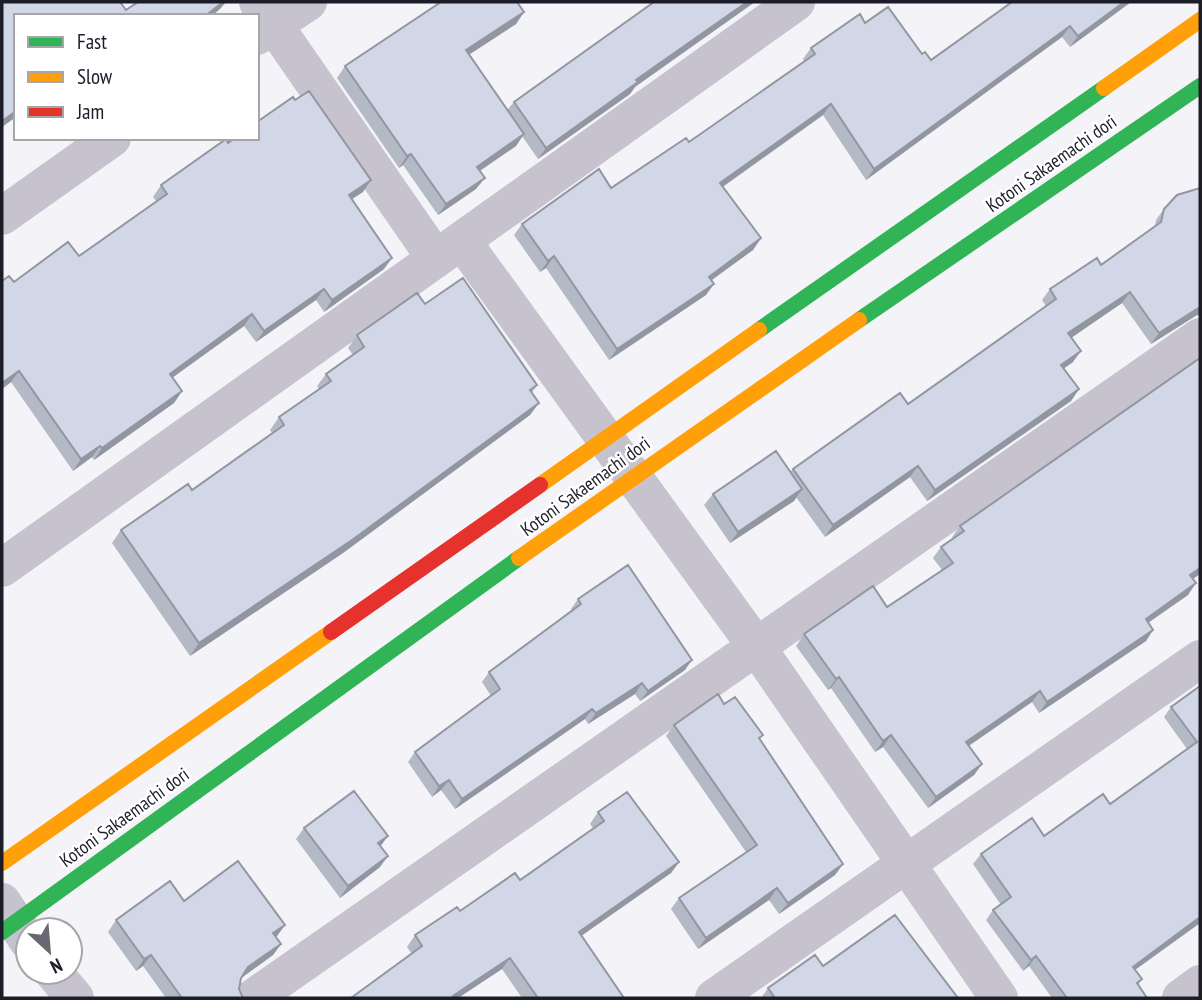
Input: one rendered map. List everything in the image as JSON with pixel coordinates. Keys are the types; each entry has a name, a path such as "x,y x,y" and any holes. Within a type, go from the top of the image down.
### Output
{"street":[{"path":"308,2 263,21 607,439 756,646 999,998"},
{"path":"2,568 796,2"},
{"name":"Kotoni Sakaemachi dori","path":"2,863 1200,20"},
{"name":"Kotoni Sakaemachi dori","path":"11,924 633,476 1200,86"},
{"path":"2,216 110,140"},
{"path":"253,998 1200,337"},
{"path":"714,998 1200,659"},
{"path":"1181,998 1200,984"}],"building":[{"path":"2,2 120,2 126,10 138,2 223,2 208,14 14,14 14,112 2,121"},
{"path":"441,2 517,2 524,12 466,50 524,134 477,167 485,178 446,204 411,154 407,156 345,66"},
{"path":"654,2 747,2 636,80 638,82 546,148 514,102"},
{"path":"1012,2 1124,2 1078,36 1070,26 874,169 831,104 720,183 761,238 709,277 714,284 617,349 554,256 548,261 522,224 599,169 611,188 686,138 689,142 815,54 811,48 860,14 865,23 888,7 922,54 925,52 931,60"},
{"path":"309,91 371,180 349,195 392,258 332,300 324,289 264,331 252,314 170,374 182,391 102,448 100,446 81,459 19,371 2,383 2,281 9,276 14,282 68,242 79,256 167,194 161,185 225,140 228,143 232,140 259,140 259,121 293,97 295,100"},
{"path":"1200,188 1200,307 1159,333 1130,292 1068,333 1081,351 1061,365 1079,389 935,490 918,466 833,525 793,469 900,393 908,404 1056,299 1050,289 1097,258 1101,265 1161,222 1164,209 1177,195"},
{"path":"463,278 537,385 530,390 539,403 352,540 199,643 121,530 188,484 192,490 284,425 279,417 331,381 326,374 364,347 357,335 417,293 425,304"},
{"path":"1200,358 1200,568 1190,575 1196,583 1146,619 1153,630 1047,702 1040,691 966,742 982,764 936,797 891,735 883,741 839,677 836,679 804,634 873,586 887,607 953,563 941,547 964,531 960,526"},
{"path":"776,451 802,489 738,532 713,494"},
{"path":"628,565 692,660 648,691 642,683 596,713 592,709 462,799 449,780 439,786 415,752 500,689 489,672 581,604 578,599"},
{"path":"1200,686 1200,917 1133,967 1142,979 1137,983 1147,998 1067,998 1036,956 1031,960 993,910 1011,897 981,854 1032,818 1044,836 1103,794 1110,804 1197,742 1171,707"},
{"path":"718,694 724,704 735,697 763,735 759,738 843,864 788,903 777,888 706,938 679,898 757,845 674,725"},
{"path":"354,791 388,836 378,843 388,856 348,886 304,828"},
{"path":"627,792 679,862 579,932 624,998 538,998 510,958 453,996 455,998 351,998 422,946 415,935 457,907 460,911 515,873 520,880 604,821 598,812"},
{"path":"238,861 285,925 273,933 281,944 248,967 241,978 239,989 243,998 182,998 151,955 144,959 116,920 170,881 184,901"},
{"path":"895,915 958,998 775,998 768,988 815,955 823,966"}],"traffic: fast":[{"path":"859,320 1200,86"},
{"path":"759,330 1104,88"},
{"path":"2,932 519,558"}],"traffic: slow":[{"path":"1104,88 1200,20"},
{"path":"519,558 859,320"},
{"path":"540,485 759,330"},
{"path":"2,863 331,632"}],"traffic: jam":[{"path":"331,632 540,485"}]}
